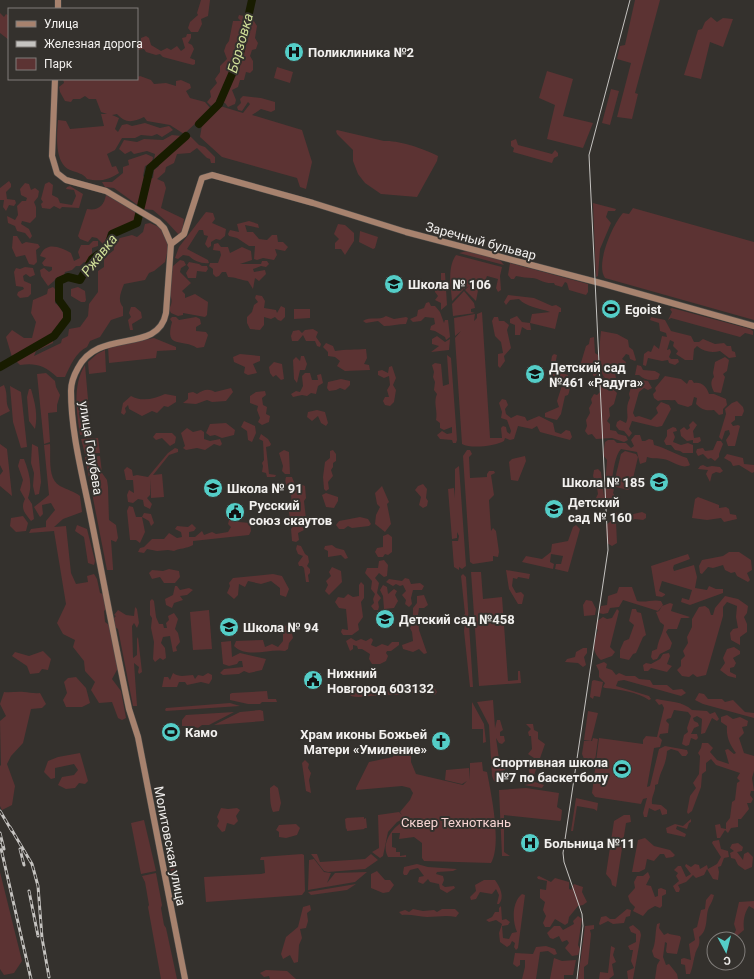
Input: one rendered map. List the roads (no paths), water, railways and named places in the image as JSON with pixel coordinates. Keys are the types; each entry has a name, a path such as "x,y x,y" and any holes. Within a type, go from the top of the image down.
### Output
{"street":[{"path":"55,80 52,156 57,173 66,180 95,187 126,202 158,222 166,232 171,244"},
{"name":"Заречный бульвар","path":"171,244 184,234 200,181 204,176 216,176 313,203 420,236 604,284 754,326"},
{"name":"улица Голубева","path":"132,718 122,675 75,437 71,389 78,367 86,356 95,350 115,342 144,338 158,331 164,322 166,313 171,244"},
{"name":"Молитовская улица","path":"132,718 138,737 185,979"}],"waterway":[{"name":"Борзовка","path":"199,124 219,104 239,58 252,0"},
{"name":"Ржавка","path":"0,367 54,336 67,319 67,311 59,300 59,281 68,277 80,280 92,259 107,248 112,234 137,223 150,168 186,136"}],"tram line":[{"path":"577,979 583,926 582,914 564,862 563,853 608,550 589,155 630,0"}],"railway":[{"path":"0,811 12,831"},
{"path":"10,827 32,864 38,886 42,938 49,977"},
{"path":"0,833 4,849"},
{"path":"0,844 31,979"},
{"path":"20,849 24,865"},
{"path":"29,891 38,936"}],"place":[{"name":"Поликлиника №2","path":"294,52"},
{"name":"Школа № 106","path":"394,284"},
{"name":"Egoist","path":"611,309"},
{"name":"Детский сад №461 «Радуга»","path":"535,374"},
{"name":"Школа № 185","path":"659,482"},
{"name":"Школа № 91","path":"213,488"},
{"name":"Детский сад № 160","path":"554,509"},
{"name":"Русский союз скаутов","path":"235,512"},
{"name":"Детский сад №458","path":"385,619"},
{"name":"Школа № 94","path":"229,627"},
{"name":"Нижний Новгород 603132","path":"313,680"},
{"name":"Камо","path":"171,732"},
{"name":"Храм иконы Божьей Матери «Умиление»","path":"441,741"},
{"name":"Спортивная школа №7 по баскетболу","path":"622,769"},
{"name":"Больница №11","path":"530,843"}],"park label":[{"name":"Сквер Техноткань","path":"456,822"}]}
